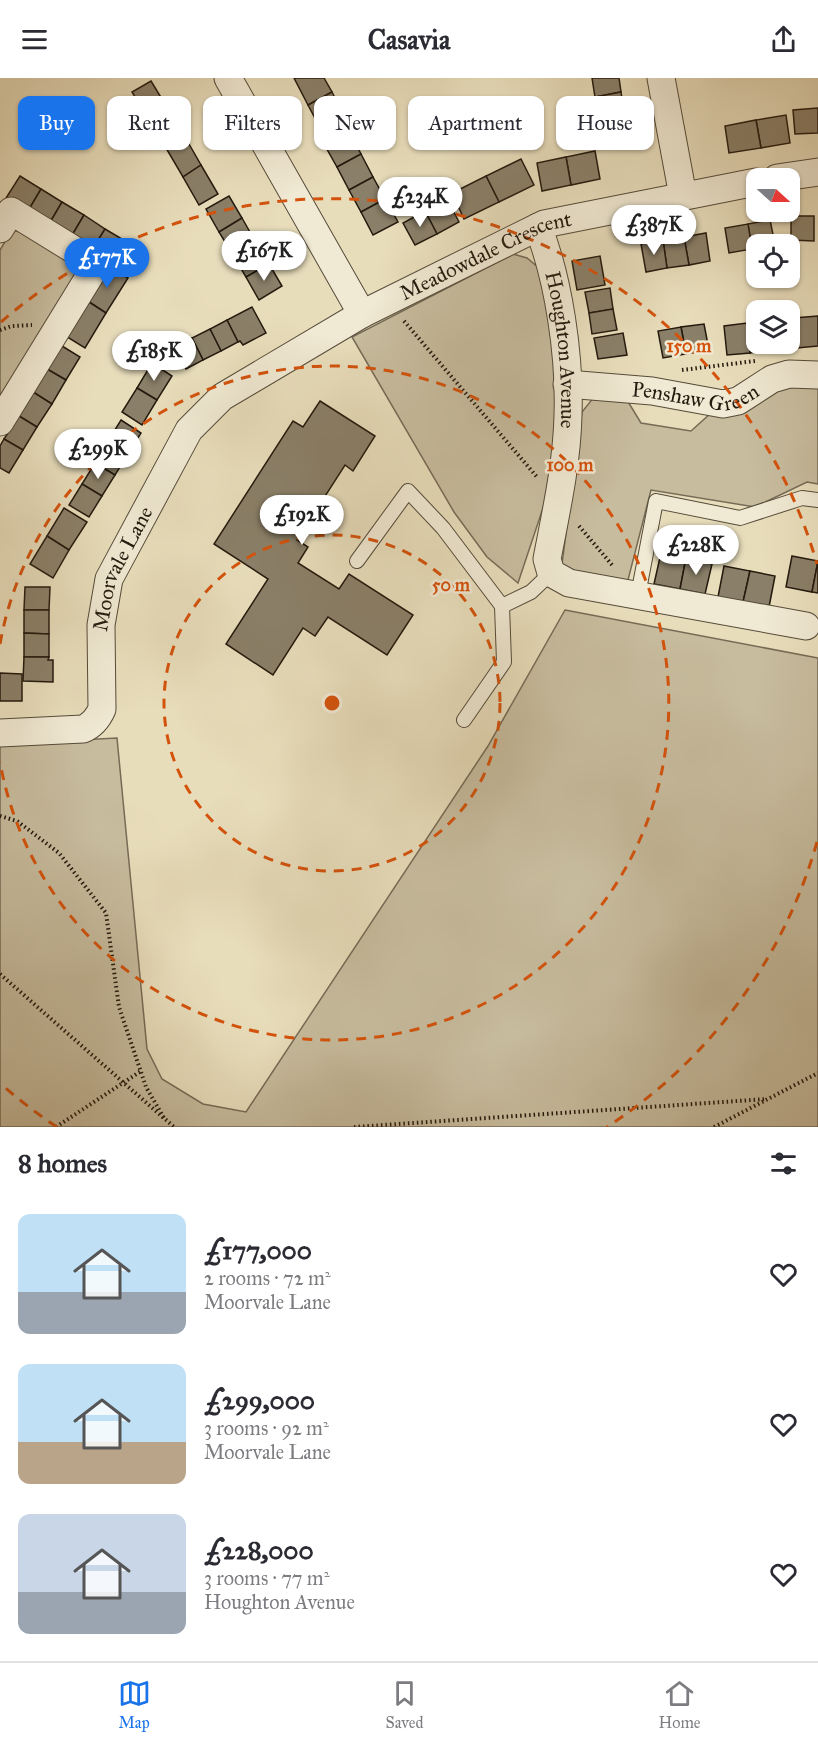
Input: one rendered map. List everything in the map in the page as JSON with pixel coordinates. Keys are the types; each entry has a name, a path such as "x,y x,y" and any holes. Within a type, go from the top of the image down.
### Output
{"street":[{"path":"228,78 362,315"},
{"path":"661,78 682,196"},
{"path":"800,175 818,172"},
{"name":"Meadowdale Crescent","path":"362,315 544,224 746,184"},
{"path":"0,229 11,211 97,264 0,422"},
{"name":"Houghton Avenue","path":"538,227 545,245 557,296 566,356 568,416 564,464 547,559 551,573"},
{"name":"Moorvale Lane","path":"0,733 83,729 92,725 102,709 101,626 109,579 189,430 222,397 362,315"},
{"name":"Penshaw Green","path":"567,384 652,391 723,404 738,401 772,379 781,376 818,375"},
{"path":"551,573 569,583 806,626"}],"lane":[{"path":"357,561 408,491 443,528 502,606 504,662 465,720"},
{"path":"638,595 656,501 740,518 802,498 818,500"},
{"path":"502,606 531,592 551,573"}],"path":[{"path":"681,370 764,360"},
{"path":"0,816 16,821 59,853 106,913 119,1007 146,1087 164,1118"},
{"path":"0,974 174,1127"},
{"path":"56,1127 141,1071"},
{"path":"714,1127 818,1073"},
{"path":"354,1127 767,1100"}],"shaded area":[{"path":"12,230 54,240 83,273 0,409 0,250"},
{"path":"513,254 527,258 540,269 553,332 559,408 552,481 518,583 487,557 454,512 352,337"},
{"path":"818,384 818,484 807,482 755,507 651,490 628,580 572,574 562,564 582,412 594,397 627,400 641,423 691,431 710,414 772,387"},
{"path":"565,610 818,658 818,1127 0,1127 0,744 117,738 147,1049 162,1079 203,1104 246,1112 488,746"}],"building":[{"path":"294,78 324,78 332,92 325,96 314,96 314,102 308,105"},
{"path":"592,78 619,78 621,92 595,96"},
{"path":"151,81 160,96 134,96 132,92"},
{"path":"621,92 622,96 600,96"},
{"path":"314,102 314,116 308,105"},
{"path":"818,108 818,133 795,134 793,110"},
{"path":"786,115 790,143 761,148 756,120"},
{"path":"756,120 761,148 729,153 725,126"},
{"path":"191,148 201,165 183,177 167,150 191,150"},
{"path":"327,150 359,150 361,154 337,167"},
{"path":"595,151 600,179 571,185 566,157"},
{"path":"361,154 373,177 349,190 337,167"},
{"path":"566,157 571,185 542,191 537,163"},
{"path":"521,159 534,185 499,202 486,176"},
{"path":"201,165 218,194 199,205 183,177"},
{"path":"20,176 41,189 28,211 6,198"},
{"path":"486,176 499,202 464,219 452,193"},
{"path":"373,177 385,199 361,212 349,190"},
{"path":"41,189 62,202 49,224 28,211"},
{"path":"229,196 242,218 219,232 206,209"},
{"path":"385,199 398,222 373,235 361,212"},
{"path":"447,199 459,222 437,234 425,211"},
{"path":"62,202 84,215 71,237 49,224"},
{"path":"425,211 437,234 415,245 403,223"},
{"path":"84,215 105,229 92,250 71,237"},
{"path":"800,216 814,216 814,241 800,240 800,234 791,234 791,222 800,222"},
{"path":"242,218 255,241 233,255 219,232"},
{"path":"770,222 773,234 750,234 748,224"},
{"path":"748,224 750,234 746,234 746,250 729,253 725,228"},
{"path":"105,229 127,242 113,264 92,250"},
{"path":"706,233 710,261 689,265 684,237"},
{"path":"684,237 689,265 667,268 663,240"},
{"path":"663,240 667,268 646,272 641,244"},
{"path":"255,241 269,264 246,277 233,255"},
{"path":"600,256 605,285 577,290 572,261"},
{"path":"269,264 282,286 259,300 246,277"},
{"path":"107,265 128,278 106,313 86,300"},
{"path":"610,288 613,309 589,313 585,292"},
{"path":"86,300 106,313 85,348 64,335"},
{"path":"252,307 266,333 243,345 240,341 238,342 227,320"},
{"path":"613,309 617,330 592,334 589,313"},
{"path":"818,316 818,346 800,348 800,318"},
{"path":"227,320 238,342 221,351 210,329"},
{"path":"746,323 746,353 727,355 724,326"},
{"path":"704,324 709,350 686,354 681,327"},
{"path":"681,327 686,354 663,358 658,331"},
{"path":"210,329 221,351 203,360 192,338"},
{"path":"623,333 627,355 598,359 594,338"},
{"path":"192,338 203,360 186,369 175,347"},
{"path":"62,346 80,357 66,380 47,369"},
{"path":"152,363 172,376 157,400 137,388"},
{"path":"47,369 66,380 52,404 33,392"},
{"path":"137,388 157,400 142,425 122,412"},
{"path":"33,392 52,404 37,427 19,416"},
{"path":"320,401 375,436 353,471 345,465 297,540 308,547 298,563 339,589 349,574 413,615 387,655 328,617 315,636 303,628 273,675 226,644 268,579 214,544 293,421 303,427"},
{"path":"19,416 37,427 23,450 4,439"},
{"path":"121,420 141,433 128,454 108,441"},
{"path":"4,439 23,450 9,473 0,468 0,446"},
{"path":"108,441 128,454 115,475 95,463"},
{"path":"95,463 115,475 102,496 82,484"},
{"path":"82,484 102,496 89,517 69,505"},
{"path":"64,508 87,522 69,550 47,536"},
{"path":"47,536 69,550 53,578 30,564"},
{"path":"661,553 686,558 680,589 654,584"},
{"path":"792,556 818,561 812,592 786,587"},
{"path":"686,558 712,564 705,594 680,589"},
{"path":"818,561 818,593 812,592"},
{"path":"724,566 750,571 743,602 718,597"},
{"path":"750,571 775,576 769,607 743,602"},
{"path":"25,587 50,587 49,610 24,610"},
{"path":"24,610 49,610 49,634 24,633"},
{"path":"24,633 49,634 49,657 24,657"},
{"path":"24,657 49,657 48,660 53,660 53,682 23,681"},
{"path":"0,673 22,674 22,701 0,701"}]}
